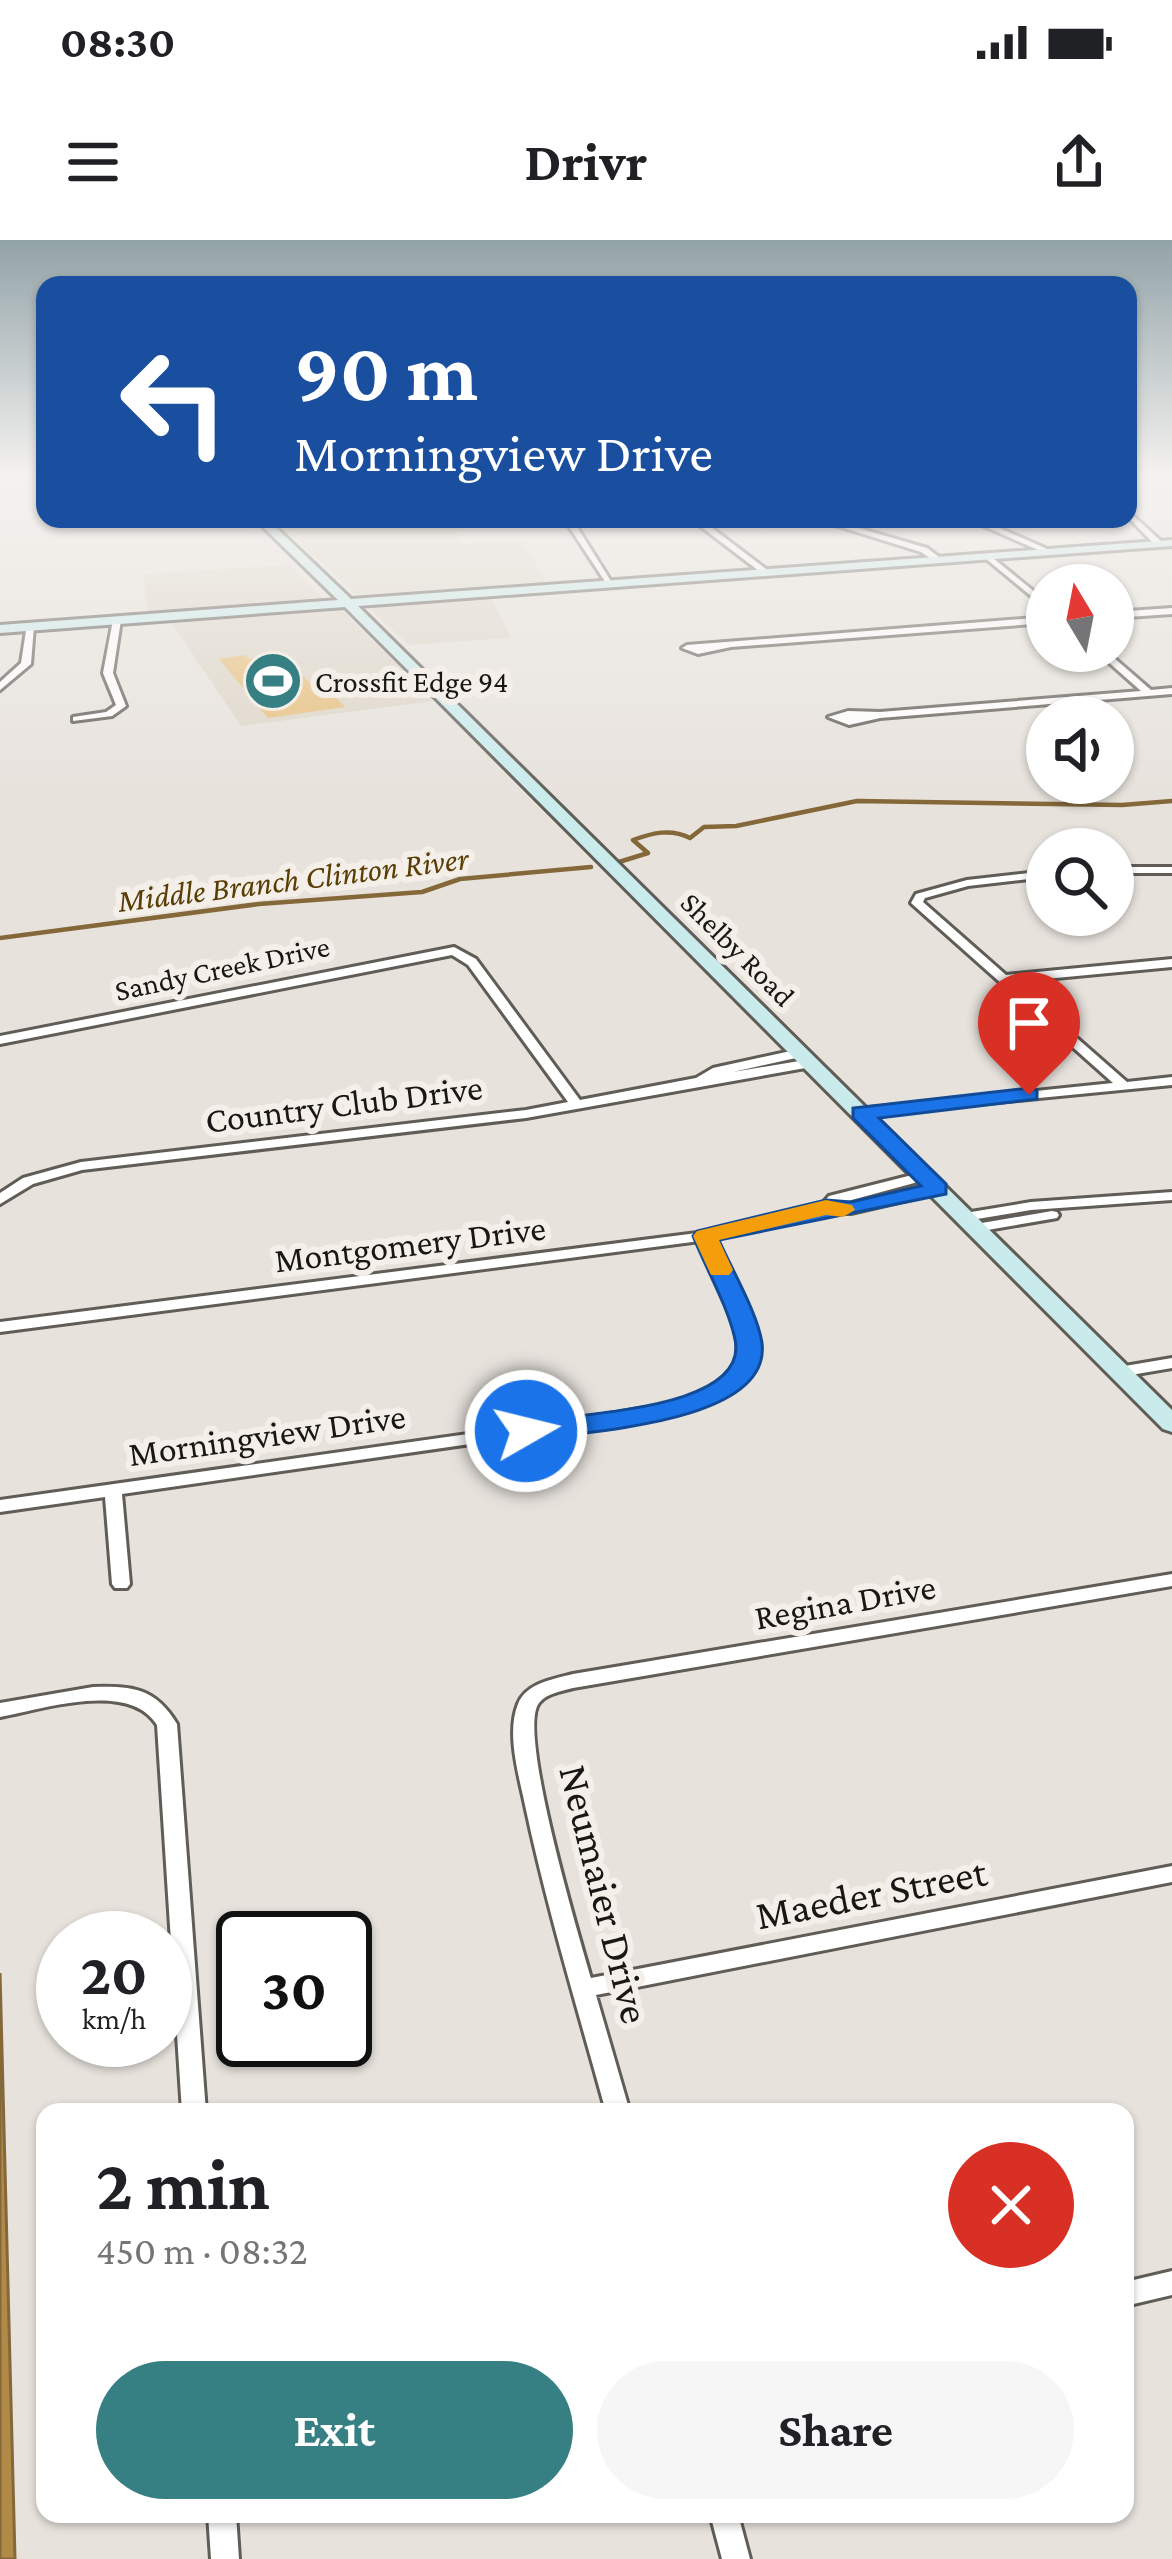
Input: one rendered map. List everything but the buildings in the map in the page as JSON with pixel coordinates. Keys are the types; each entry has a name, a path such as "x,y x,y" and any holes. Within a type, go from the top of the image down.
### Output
{"street":[{"name":"Shelby Road","path":"329,585 1172,1424"},
{"path":"0,628 593,585"},
{"path":"1134,614 1172,611"},
{"path":"76,719 109,714 121,706 108,673 117,620"},
{"path":"729,645 1026,622"},
{"path":"0,686 26,664 30,626"},
{"path":"1125,672 1150,693"},
{"path":"880,715 1172,691"},
{"path":"1134,871 1172,870"},
{"path":"1026,877 943,887 917,900 923,911 1124,1085"},
{"name":"Sandy Creek Drive","path":"0,1040 454,951 472,962 578,1106"},
{"path":"1002,979 1172,963"},
{"name":"Country Club Drive","path":"0,1201 28,1181 81,1166 578,1106 806,1058"},
{"path":"861,1113 1172,1081"},
{"name":"Montgomery Drive","path":"0,1327 705,1236 826,1208 851,1209 931,1183"},
{"path":"971,1223 1172,1196"},
{"name":"Morningview Drive","path":"0,1506 617,1418 718,1395 742,1376 749,1341 705,1236"},
{"path":"1119,1372 1172,1363"},
{"path":"113,1490 121,1584"},
{"name":"Regina Drive","path":"533,1697 573,1681 1172,1580"},
{"path":"0,1710 94,1695 148,1697 162,1707 167,1724 193,2103"},
{"name":"Neumaier Drive","path":"533,1697 523,1714 535,1805 616,2103"},
{"name":"Maeder Street","path":"585,1988 1172,1874"},
{"path":"1134,2292 1172,2283"},
{"path":"223,2523 225,2559"},
{"path":"726,2523 736,2559"}],"shaded area":[{"path":"145,585 310,585 325,600 147,612"},
{"path":"346,585 495,585 356,594"},
{"path":"490,595 511,638 409,645 369,608"},
{"path":"339,607 434,701 241,726 169,619"},
{"path":"0,1973 15,2559 0,2559"}],"waterway":[{"name":"Middle Branch Clinton River","path":"619,862 648,853 633,840 647,835 669,832 690,838 704,827 736,826 857,801 1122,805 1172,801"},
{"name":"Middle Branch Clinton River","path":"0,938 259,904 422,892 460,879 591,867"}],"slow traffic":[{"path":"720,1270 705,1236 826,1208 843,1210"}],"place":[{"name":"Crossfit Edge 94","path":"273,681"}],"route":[{"path":"526,1431 670,1409 706,1400 736,1383 747,1365 749,1341 705,1236 937,1189 861,1113 1029,1095"}]}
